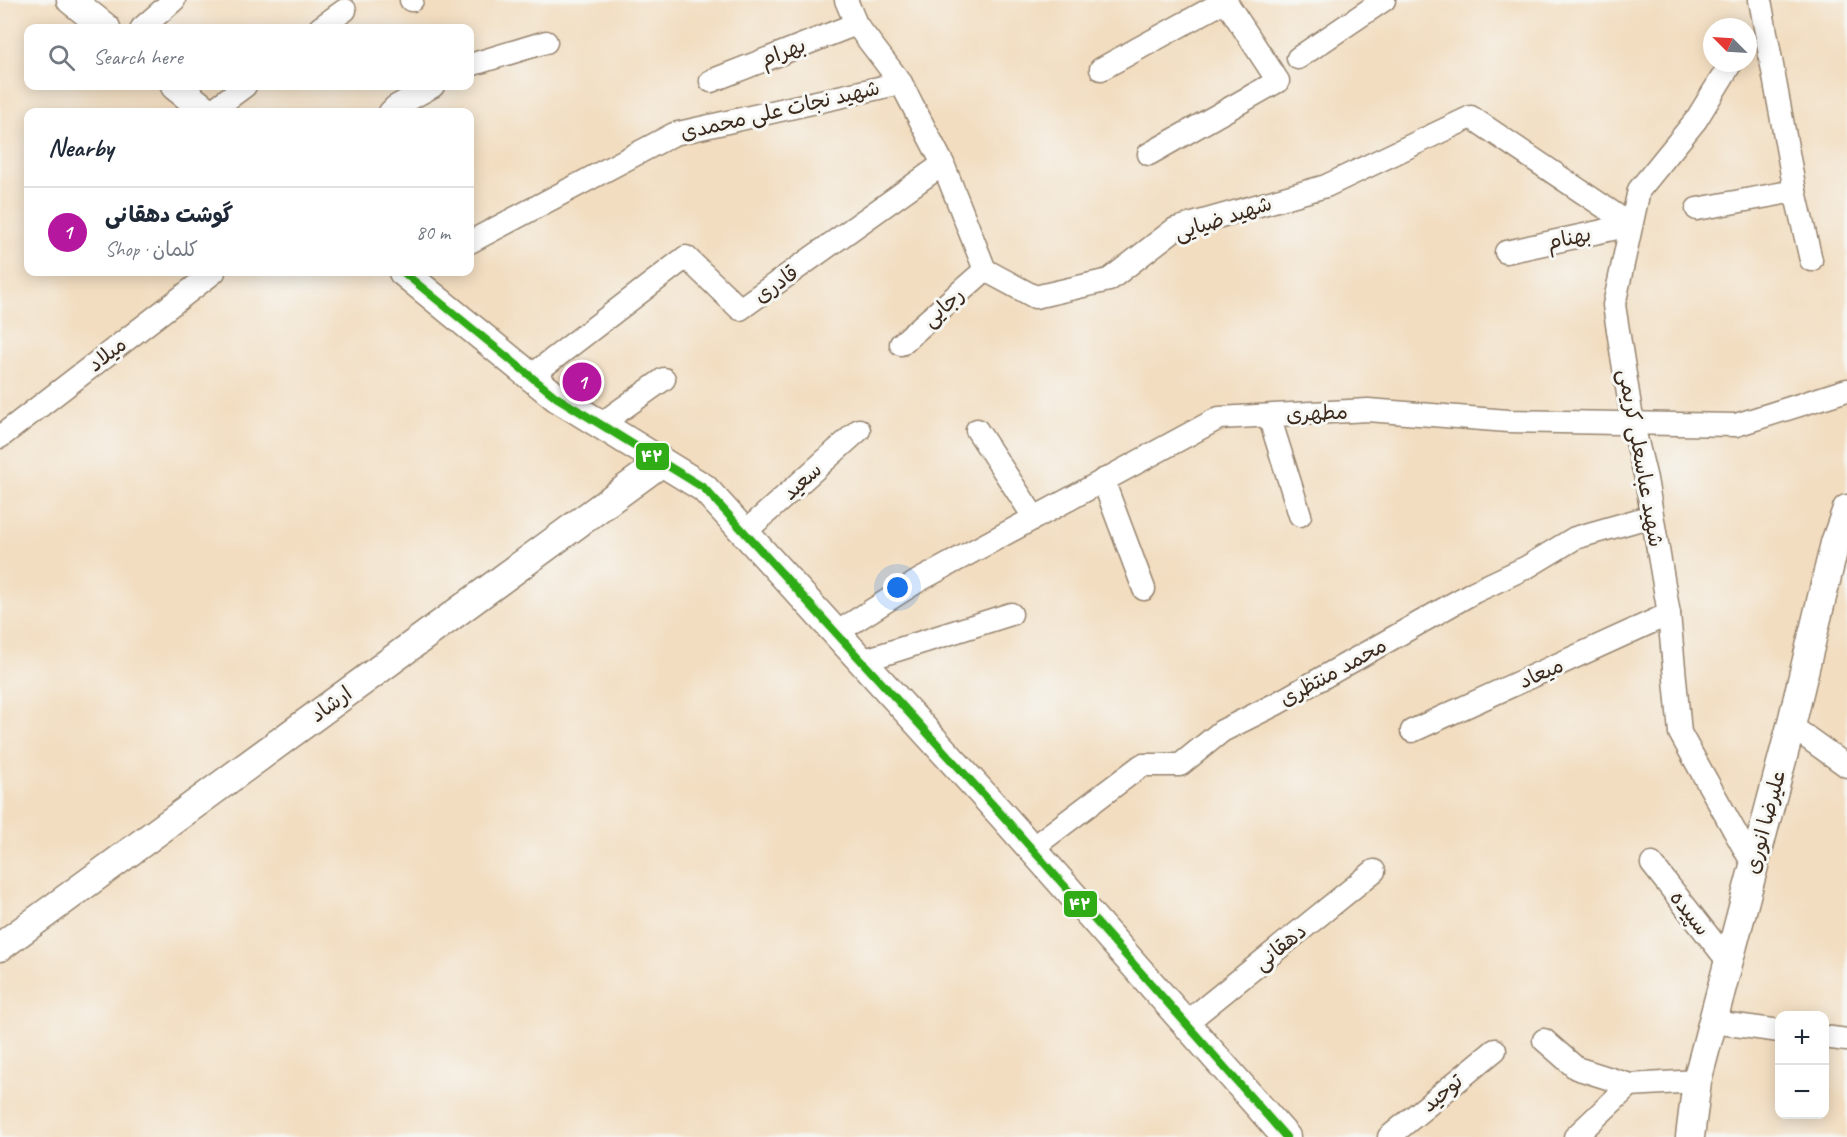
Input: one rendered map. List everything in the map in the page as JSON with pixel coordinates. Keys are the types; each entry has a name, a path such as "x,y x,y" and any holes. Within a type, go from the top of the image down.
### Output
{"street":[{"path":"71,0 100,24"},
{"path":"147,24 174,0"},
{"path":"846,0 856,24 901,83 943,164 985,270"},
{"path":"1101,69 1225,0 1278,81 1149,154"},
{"path":"1298,58 1384,0"},
{"path":"1761,6 1794,191 1811,260"},
{"path":"326,24 345,10"},
{"name":"بهرام","path":"711,81 856,24"},
{"path":"474,64 546,42"},
{"name":"شهید عباسعلی کریمی","path":"1725,72 1696,120 1639,190 1614,305 1633,425 1669,614 1680,733 1754,866"},
{"name":"شهید نجات علی محمدی","path":"474,241 674,134 901,83"},
{"path":"180,90 204,108"},
{"path":"215,108 239,90"},
{"path":"394,108 426,90"},
{"name":"شهید ضیایی","path":"985,270 1035,297 1109,280 1175,229 1326,186 1471,117 1631,225"},
{"name":"قادری","path":"531,376 686,257 740,309 943,164"},
{"path":"1697,209 1794,191"},
{"name":"بهنام","path":"1506,252 1631,225"},
{"name":"رجایی","path":"902,344 985,270"},
{"name":"میلاد","path":"0,437 209,276"},
{"path":"412,276 556,397 704,488 1032,849 1286,1137"},
{"path":"601,424 664,379"},
{"name":"مطهری","path":"836,633 918,581 1219,418 1368,410 1508,421 1633,425 1736,425 1847,390"},
{"path":"1269,416 1300,515"},
{"name":"سعید","path":"745,532 859,430"},
{"path":"977,430 1034,518"},
{"name":"ارشاد","path":"0,947 662,462"},
{"path":"1103,480 1144,589"},
{"name":"علیرضا انوری","path":"1690,1137 1697,1081 1791,726 1835,543 1847,509"},
{"name":"محمد منتظری","path":"1032,849 1142,765 1180,765 1222,731 1276,704 1474,592 1527,567 1575,538 1652,516"},
{"path":"862,661 1011,614"},
{"name":"میعاد","path":"1412,731 1669,614"},
{"path":"1791,726 1847,766"},
{"name":"سپیده","path":"1652,864 1728,961"},
{"name":"دهقانی","path":"1185,1023 1374,871"},
{"path":"1713,1022 1775,1030"},
{"path":"1829,1038 1847,1040"},
{"path":"1544,1040 1576,1068 1630,1085 1697,1081"},
{"name":"توحید","path":"1389,1137 1495,1050"},
{"path":"1575,1137 1630,1085"}],"transit line":[{"name":"۴۲","path":"408,276 556,397 704,488 1002,815 1286,1137"}],"place":[{"name":"گوشت دهقانی","path":"582,382"}]}
